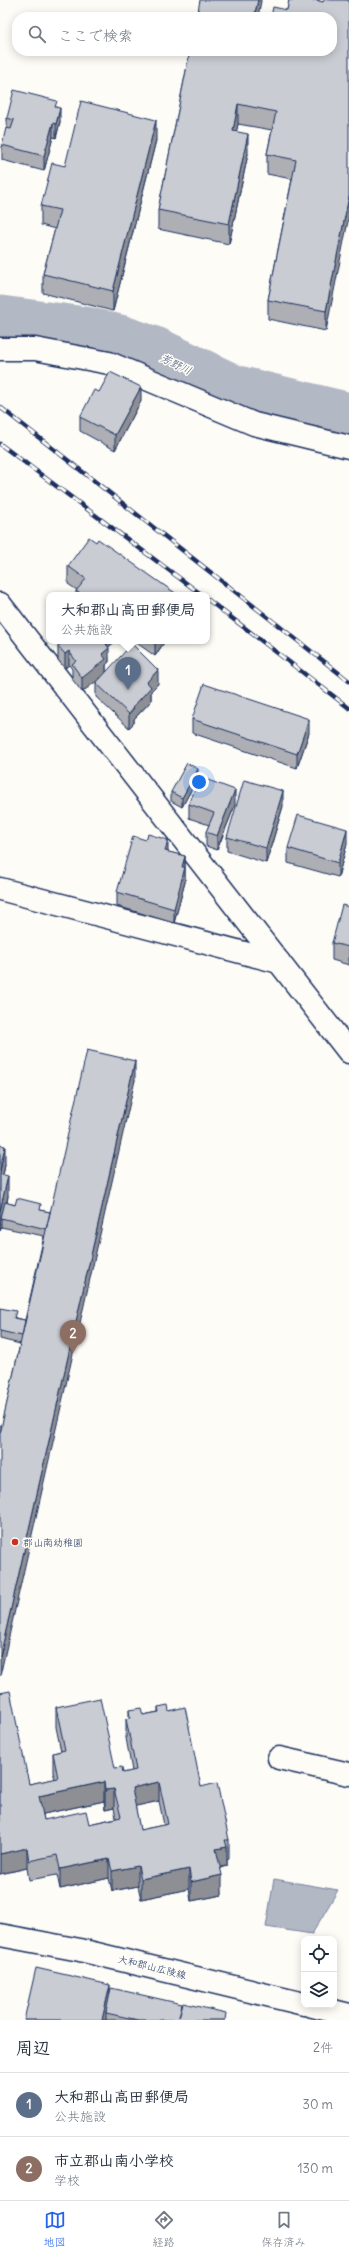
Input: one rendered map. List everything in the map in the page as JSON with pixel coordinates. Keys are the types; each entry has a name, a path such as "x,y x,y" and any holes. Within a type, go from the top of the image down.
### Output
{"street":[{"path":"0,349 34,349 109,364 254,424 349,447"},
{"path":"0,604 349,1052"},
{"path":"0,889 279,962"},
{"path":"279,1758 349,1774"},
{"name":"大和郡山広陵線","path":"0,1935 80,1950 301,2003"},
{"path":"323,2008 349,2014"}],"shaded area":[{"path":"274,1879 338,1890 312,1934 266,1927"}],"building":[{"path":"200,0 258,0 255,12 198,12"},
{"path":"289,0 316,0 323,2 324,0 349,0 349,196 326,311 268,300 296,160 267,154 276,112 238,104 233,131 248,134 229,224 158,210 189,56 337,56 337,12 272,12 273,7 287,10"},
{"path":"14,90 57,101 55,107 60,108 56,124 53,123 44,156 2,145 6,128 11,129 14,120 7,118"},
{"path":"81,101 156,120 113,291 43,274 60,210 41,206 52,163 65,166"},
{"path":"110,372 141,387 115,435 80,417 94,390 99,392"},
{"path":"89,537 96,542 98,539 174,592 78,592 76,591 86,579 68,566"},
{"path":"60,644 106,644 109,648 102,654 106,659 82,678 72,664 76,661 69,651 65,654 58,646"},
{"path":"132,644 158,670 147,682 151,687 133,707 134,708 129,714 96,683"},
{"path":"204,684 309,719 297,754 192,719"},
{"path":"187,763 198,769 182,798 171,792"},
{"path":"200,777 235,790 217,836 206,832 214,813 189,804"},
{"path":"244,780 283,791 266,848 227,837"},
{"path":"298,815 347,829 338,863 288,848"},
{"path":"148,834 168,840 165,851 185,856 182,867 185,867 174,909 117,892 133,836 146,840"},
{"path":"342,905 349,907 349,947 332,943"},
{"path":"87,1050 135,1061 0,1657 0,1433"},
{"path":"0,1145 5,1146 0,1171"},
{"path":"0,1174 8,1176 0,1211"},
{"path":"17,1198 41,1204 40,1210 50,1212 46,1229 1,1218 5,1202 15,1205"},
{"path":"0,1308 16,1311 14,1318 25,1320 22,1336 0,1331"},
{"path":"10,1691 29,1784 58,1778 53,1753 65,1750 56,1707 100,1698 115,1768 122,1767 123,1773 136,1770 126,1719 130,1718 129,1710 141,1708 143,1715 159,1712 158,1707 168,1705 169,1711 185,1707 201,1787 217,1783 229,1840 225,1840 227,1847 216,1849 222,1875 191,1882 189,1869 141,1879 138,1866 112,1871 109,1859 60,1869 57,1855 29,1861 27,1848 0,1854 0,1693","holes":["104,1782 105,1790 114,1789 121,1817 89,1824 86,1811 44,1820 39,1796","159,1782 168,1824 140,1830 132,1788"]},
{"path":"36,1968 110,1985 102,2020 24,2020"},
{"path":"111,1988 182,2004 179,2017 183,2003 226,2013 225,2020 138,2020 106,2013"}],"waterway":[{"name":"芳野川","path":"0,323 85,334 119,342 154,354 233,392 349,420"}],"railway":[{"path":"0,407 349,681"},
{"path":"0,444 198,592"},
{"path":"210,601 349,708"}],"place":[{"name":"大和郡山高田郵便局","path":"128,690"},
{"name":"市立郡山南小学校","path":"73,1353"},
{"name":"郡山南幼稚園","path":"15,1542"}]}
